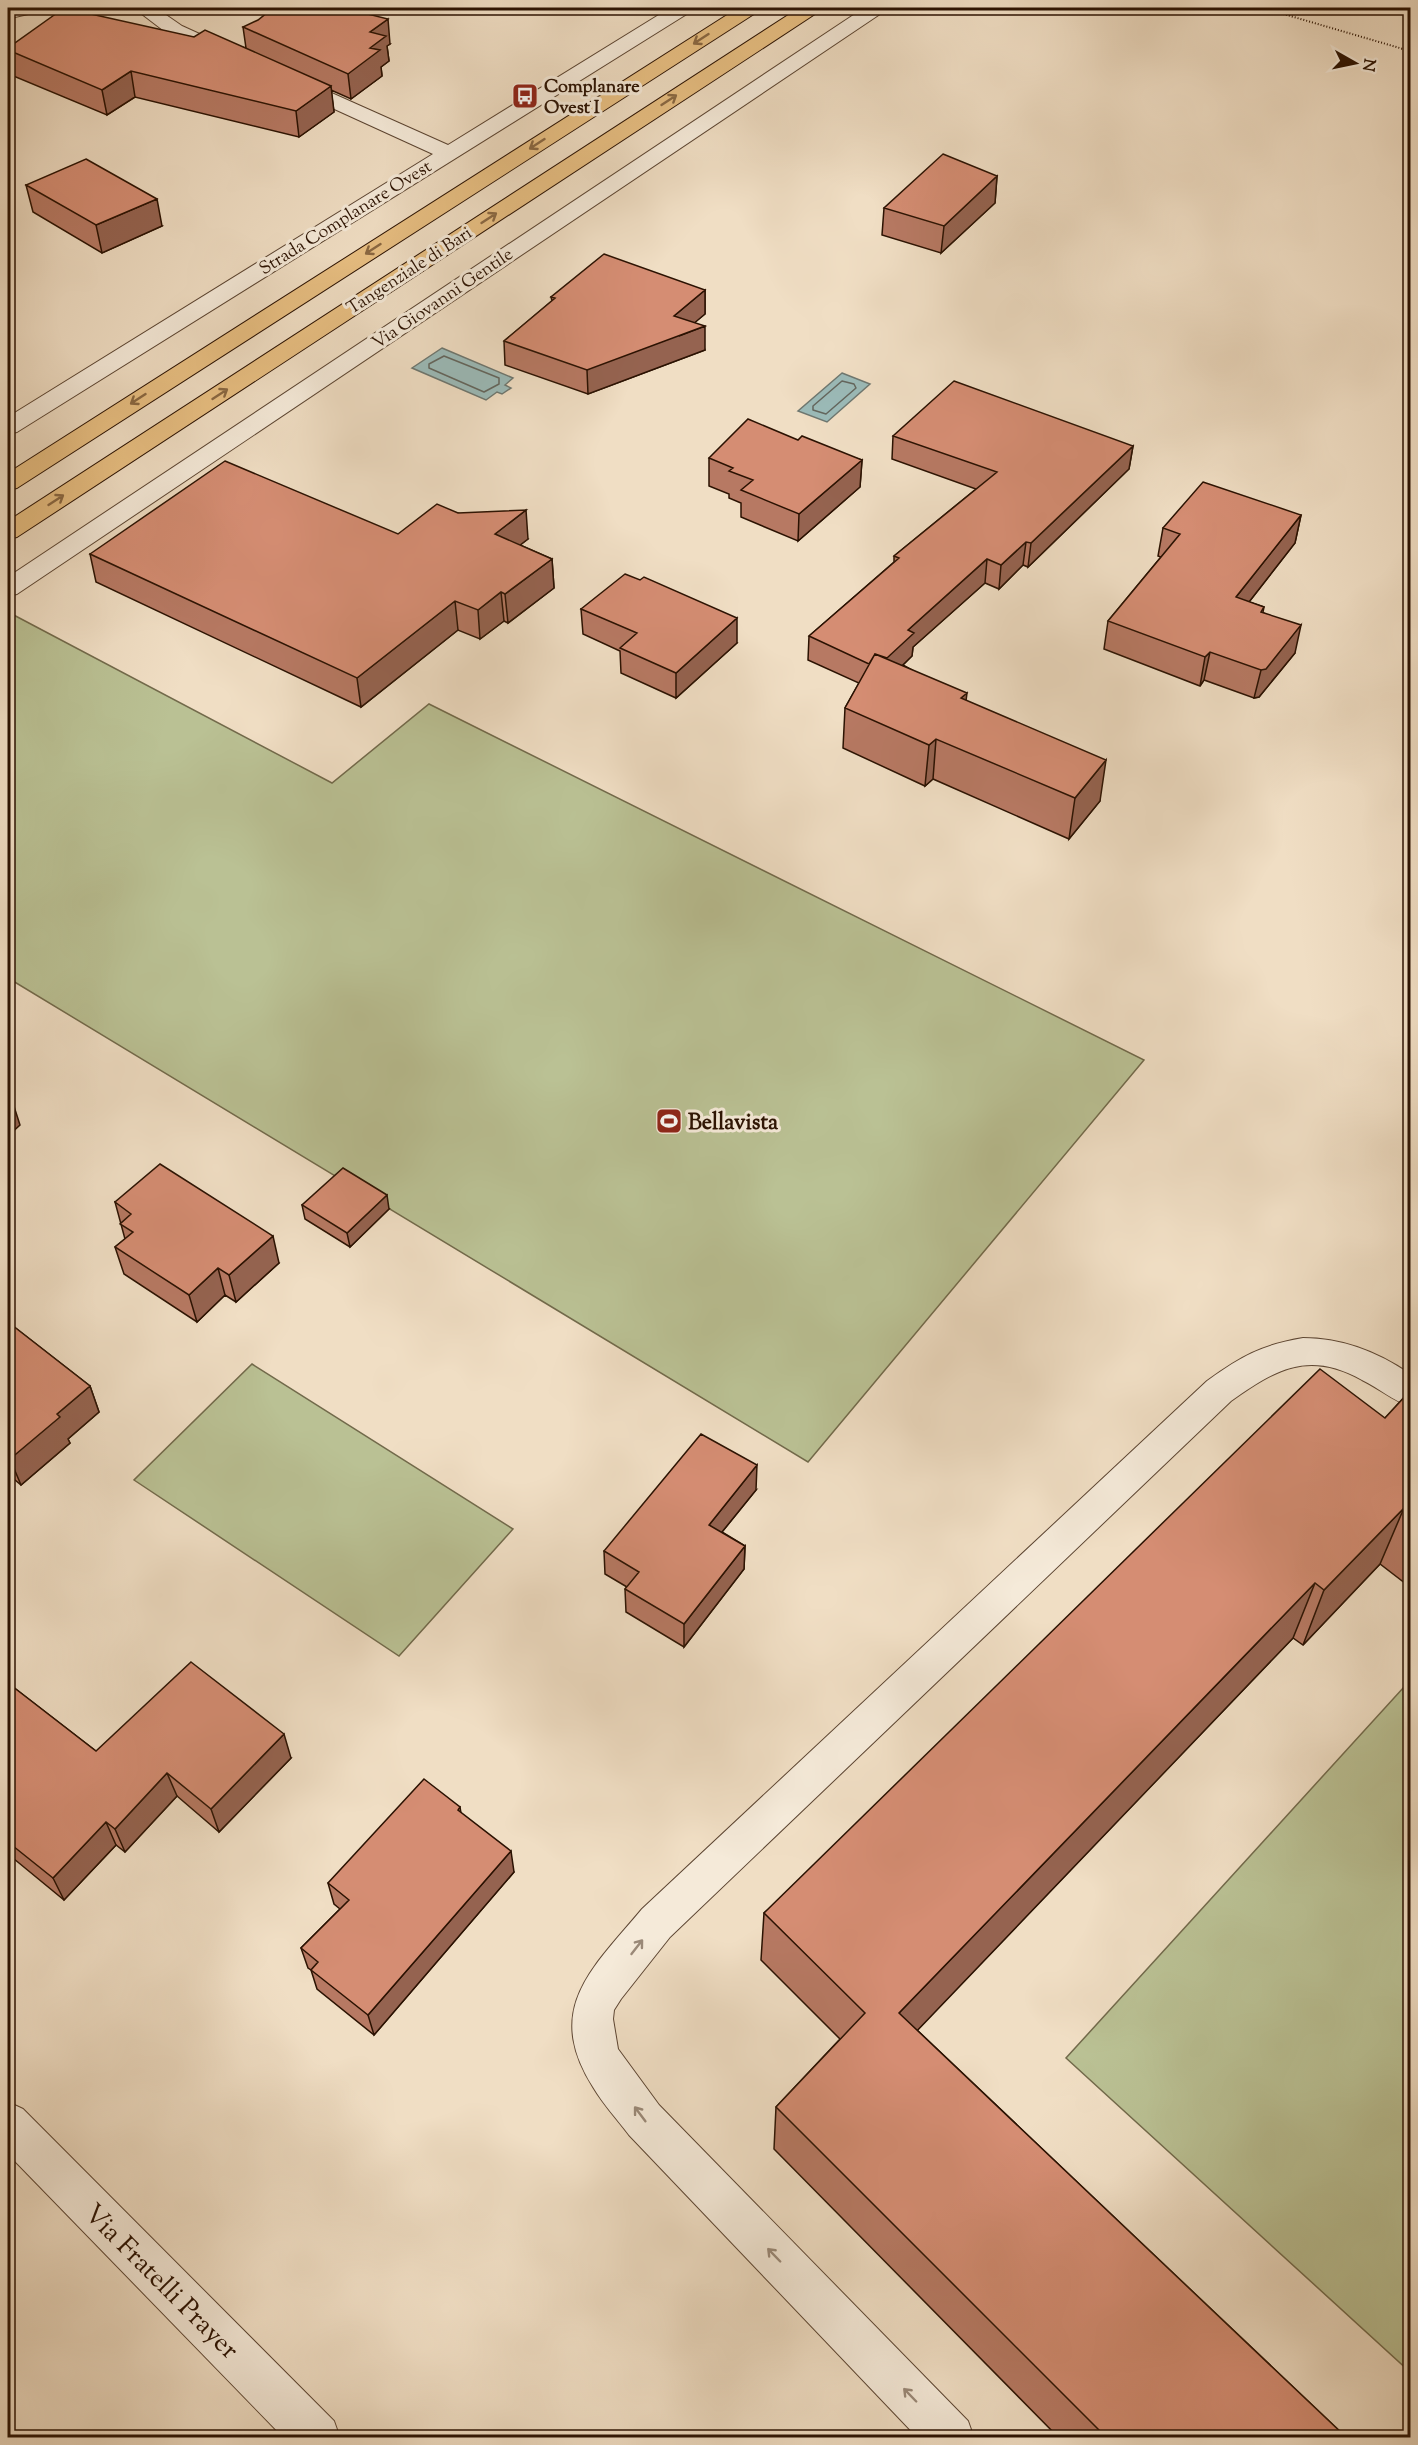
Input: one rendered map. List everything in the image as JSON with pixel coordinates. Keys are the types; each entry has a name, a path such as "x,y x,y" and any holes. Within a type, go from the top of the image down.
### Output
{"highway":[{"name":"Tangenziale di Bari","path":"8,483 750,8"},
{"name":"Tangenziale di Bari","path":"8,532 812,8"}],"street":[{"path":"10,8 15,11 30,8"},
{"path":"144,8 175,30 246,62"},
{"name":"Strada Complanare Ovest","path":"8,427 683,8"},
{"name":"Via Giovanni Gentile","path":"8,588 876,8"},
{"path":"278,76 448,153"},
{"path":"951,2438 644,2120 603,2064 596,2047 593,2027 594,2008 602,1993 656,1923 1219,1391 1260,1363 1304,1350 1348,1355 1383,1373 1410,1392"},
{"name":"Via Fratelli Prayer","path":"8,2124 317,2438"}],"path":[{"path":"1263,8 1410,51"}],"green space":[{"name":"Bellavista","path":"8,612 332,783 429,704 1144,1060 808,1462 8,978"},
{"path":"252,1364 513,1529 399,1656 134,1480"},
{"path":"1404,1687 1410,1692 1410,2372 1066,2058"}],"water":[{"path":"442,348 513,378 505,385 511,388 502,394 497,392 486,400 412,368"},
{"path":"842,373 870,384 827,422 798,411"}],"building":[{"path":"64,8 194,37 205,30 331,86 296,111 131,71 102,90 8,50"},
{"path":"273,8 344,8 388,19 370,32 386,36 370,48 380,50 348,74 243,27 258,20"},
{"path":"943,154 997,176 944,226 884,208"},
{"path":"86,159 157,199 96,225 26,185"},
{"path":"604,254 705,290 674,316 705,326 587,370 504,341 555,298 551,297"},
{"path":"954,381 1133,446 1031,543 1026,542 1001,565 987,559 908,630 914,633 887,658 875,654 869,664 809,636 899,558 894,556 997,472 893,436"},
{"path":"748,419 798,440 802,436 862,460 799,514 741,490 753,480 729,471 733,468 709,458"},
{"path":"225,461 398,534 437,504 458,513 526,510 495,534 552,559 505,594 501,592 478,610 455,601 357,678 90,554"},
{"path":"1203,482 1301,515 1236,597 1264,607 1261,612 1301,625 1266,669 1261,670 1210,652 1205,657 1108,621 1180,534 1163,528"},
{"path":"625,574 640,580 644,577 737,618 676,673 620,648 637,633 581,609"},
{"path":"875,654 967,693 961,698 1106,760 1075,798 936,739 929,745 845,708"},
{"path":"160,1164 273,1236 229,1275 218,1268 189,1295 115,1247 133,1232 120,1224 131,1214 115,1202"},
{"path":"343,1168 387,1195 347,1233 302,1205"},
{"path":"8,1322 90,1386 57,1414 60,1417 10,1459 8,1457"},
{"path":"1320,1369 1385,1418 1410,1391 1410,1513 1404,1508 1324,1590 1315,1583 899,2013 1347,2438 1107,2438 776,2107 865,2013 764,1913"},
{"path":"701,1434 757,1465 709,1525 745,1546 684,1624 625,1589 639,1572 604,1551"},
{"path":"191,1662 284,1734 211,1809 167,1773 115,1829 106,1822 53,1878 8,1842 8,1683 96,1751"},
{"path":"424,1779 460,1807 458,1810 511,1851 368,2015 311,1970 318,1962 301,1948 349,1900 328,1883"}],"place":[{"name":"Complanare Ovest I","path":"525,96"},
{"name":"Bellavista","path":"669,1121"}]}
